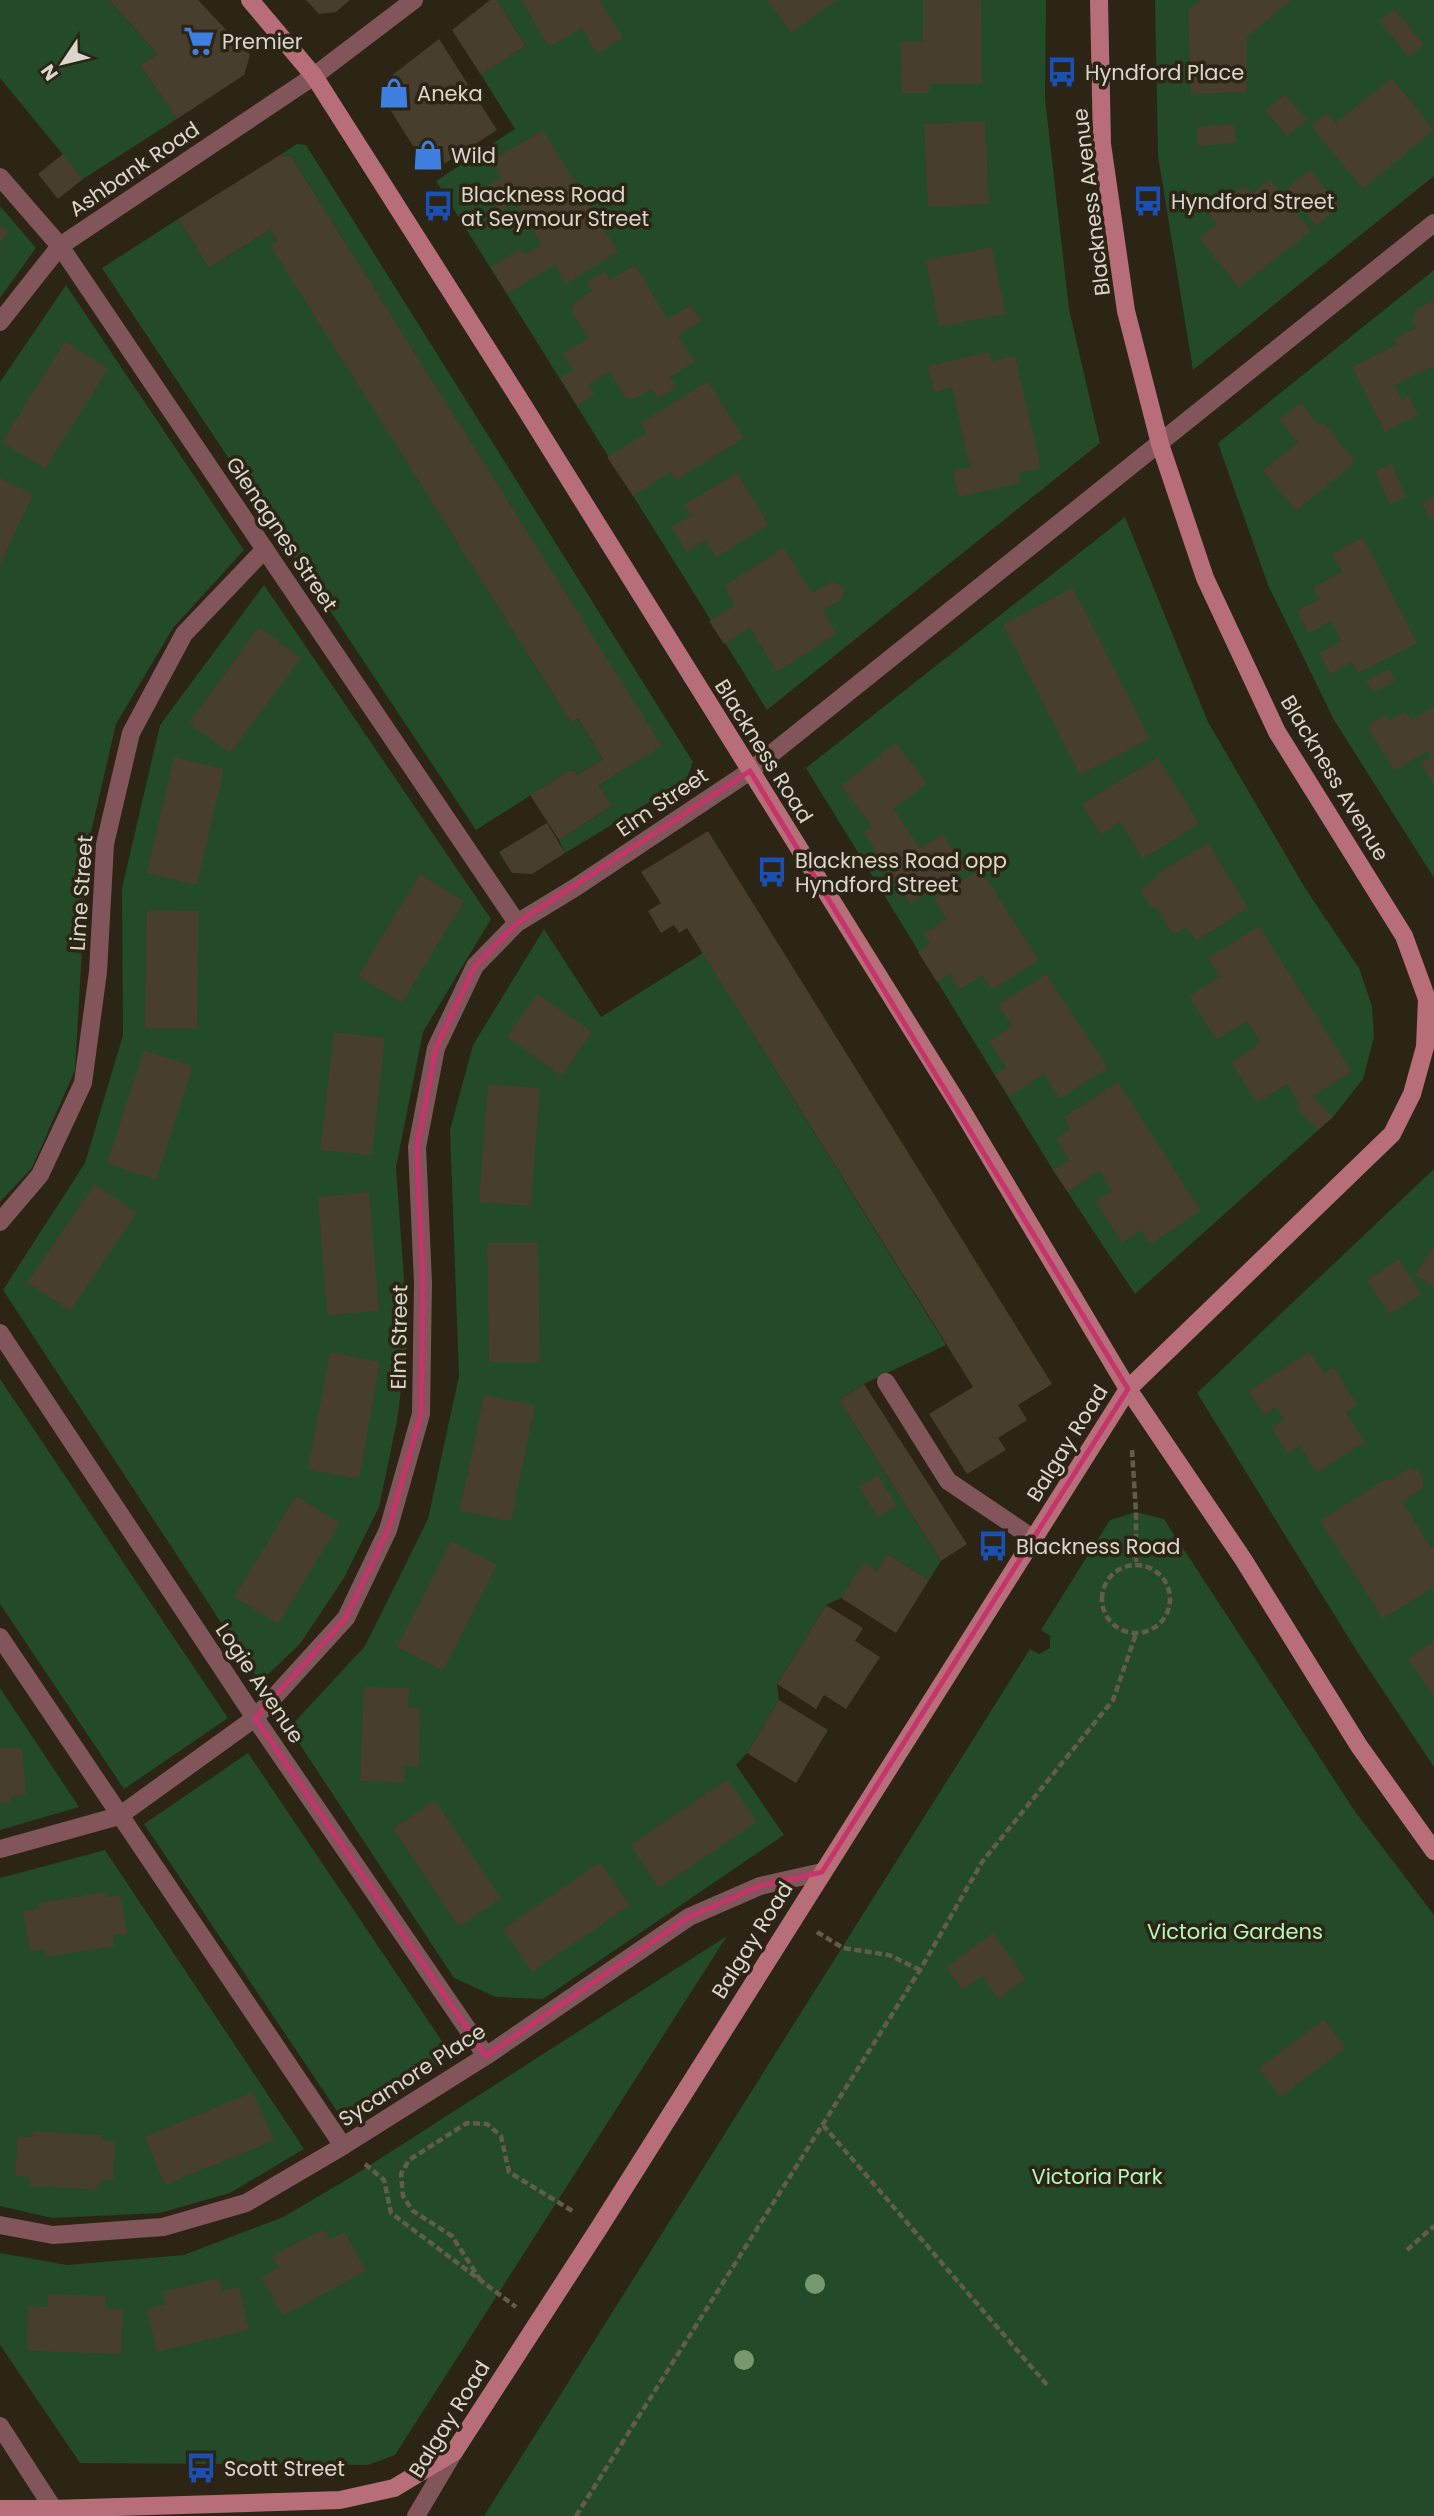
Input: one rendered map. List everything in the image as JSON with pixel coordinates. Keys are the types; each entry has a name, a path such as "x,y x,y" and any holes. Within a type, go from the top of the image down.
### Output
{"street":[{"name":"Blackness Road","path":"250,0 314,76 523,405 957,1102 1128,1389 1242,1559 1359,1746 1434,1851"},
{"name":"Ashbank Road","path":"0,322 60,246 314,76 414,0"},
{"name":"Blackness Avenue","path":"1099,0 1102,144 1126,311 1160,444 1205,578 1277,732 1404,936 1427,999 1429,1048 1412,1094 1392,1134 1128,1389"},
{"name":"Glenagnes Street","path":"0,177 60,246 517,923"},
{"path":"750,771 1434,223"},
{"name":"Lime Street","path":"0,1222 40,1175 83,1083 99,972 105,844 131,733 184,634 265,549"},
{"name":"Elm Street","path":"0,1849 119,1816 255,1718 346,1618 388,1530 421,1414 423,1283 417,1147 436,1048 475,966 517,923 750,771"},
{"name":"Logie Avenue","path":"0,1333 255,1718 486,2056"},
{"path":"886,1382 948,1481 1034,1539"},
{"name":"Balgay Road","path":"416,2516 1128,1389"},
{"path":"0,1637 343,2146"},
{"name":"Sycamore Place","path":"0,2225 53,2235 163,2227 246,2203 486,2056 689,1917 760,1886 822,1872"},
{"path":"0,2426 56,2513"},
{"path":"0,2509 56,2513 340,2500 394,2488 454,2452"}],"path":[{"path":"1132,1443 1136,1564"},
{"path":"1136,1564 1150,1568 1163,1577 1169,1591 1169,1607 1163,1620 1151,1630 1136,1634 1121,1630 1109,1621 1102,1607 1102,1591 1108,1578 1120,1568 1136,1564"},
{"path":"576,2516 920,1970 982,1863 1113,1700 1136,1634"},
{"path":"793,1917 843,1948 889,1955 920,1970"},
{"path":"481,2281 452,2236 414,2211 403,2196 401,2174 409,2160 467,2123 487,2124 501,2136 509,2172 599,2228"},
{"path":"823,2125 1047,2385"},
{"path":"343,2146 384,2180 391,2213 536,2323"},
{"path":"1407,2249 1434,2226"}],"highlighted area":[{"path":"750,771 1128,1389 822,1872 760,1886 689,1917 486,2056 255,1718 346,1618 388,1530 421,1414 423,1283 417,1147 436,1048 475,966 517,923"}],"green space":[{"path":"0,0 109,0 157,54 140,65 177,119 83,179 0,78"},
{"path":"497,0 1046,0 1045,99 1069,309 1100,443 767,710 436,181 515,129 481,75 526,46"},
{"path":"1155,0 1434,0 1434,176 1193,370 1158,156"},
{"path":"297,144 306,145 693,762 686,780 565,853 559,840 612,806 599,785 661,746 291,156 280,155"},
{"path":"0,206 36,248 0,298"},
{"path":"178,219 209,268 270,230 277,241 271,245 571,723 578,719 603,759 577,775 572,769 476,830 102,268"},
{"path":"1434,270 1434,878 1334,720 1268,585 1218,443"},
{"path":"66,285 244,550 173,628 116,724 88,845 75,1070 32,1168 0,1202 0,382"},
{"path":"1125,517 1208,722 1305,888 1359,968 1372,1006 1374,1037 1363,1079 1333,1117 1135,1294 1053,1170 806,768"},
{"path":"264,585 491,919 423,1032 396,1167 408,1336 397,1421 379,1507 344,1578 300,1644 260,1682 3,1290 85,1163 123,1035 122,888 160,725"},
{"path":"544,929 601,1017 703,953 946,1345 864,1384 839,1400 941,1561 929,1580 888,1554 877,1571 864,1563 841,1598 826,1605 777,1684 779,1700 747,1753 736,1765 784,1835 543,1999 496,1997 454,1978 289,1728 365,1646 428,1519 459,1376 450,1130 473,1045"},
{"path":"1434,1169 1434,1767 1358,1653 1197,1393"},
{"path":"0,1379 228,1718 124,1789 0,1604"},
{"name":"Victoria Park","path":"1136,1512 1164,1519 1354,1810 1434,1915 1434,2516 484,2516 1030,1649 1039,1654 1050,1648 1050,1636 1041,1630 1110,1520"},
{"path":"0,1688 79,1807 0,1830"},
{"path":"248,1753 446,2047 441,2062 356,2118 341,2117 144,1824"},
{"path":"105,1850 304,2149 230,2193 160,2213 52,2218 0,2206 0,1878"},
{"path":"727,1936 395,2455 368,2465 80,2463 0,2345 0,2253 67,2265 184,2255 283,2217 353,2176"}],"building":[{"path":"109,0 198,0 250,55 244,75 177,119 140,65 157,54"},
{"path":"306,0 350,0 336,12 319,14"},
{"path":"490,0 497,0 526,46 481,75 452,30"},
{"path":"521,0 600,0 623,38 597,54 582,28 549,47"},
{"path":"767,0 837,0 791,33"},
{"path":"923,0 981,0 982,84 929,84 929,93 902,93 901,42 923,42"},
{"path":"1201,0 1291,0 1247,37 1247,92 1191,94 1188,10"},
{"path":"1394,9 1424,44 1409,57 1379,21"},
{"path":"439,39 497,130 430,173 386,103 383,92 386,80"},
{"path":"1392,78 1434,130 1363,189 1311,126 1327,113 1336,123"},
{"path":"1285,94 1307,120 1287,136 1265,111"},
{"path":"985,121 989,204 928,207 924,124"},
{"path":"1234,124 1236,143 1198,146 1197,127"},
{"path":"543,130 618,252 566,284 555,265 507,294 491,267 520,249 525,255 542,245 516,201 499,212 485,188 502,178 491,161"},
{"path":"63,154 83,179 58,199 38,174"},
{"path":"280,155 291,156 662,746 599,785 612,806 559,840 530,795 572,769 577,775 603,759 578,719 571,723 270,245 277,241 270,230 209,268 178,219"},
{"path":"1310,170 1340,207 1316,226 1286,189"},
{"path":"1270,179 1311,231 1239,288 1199,238 1217,224 1208,214 1245,185 1252,194"},
{"path":"0,225 9,231 0,243"},
{"path":"992,247 1005,314 939,327 926,260"},
{"path":"635,265 668,319 691,305 702,321 678,336 695,362 670,377 677,387 658,399 652,389 635,399 625,397 610,372 588,385 594,395 577,405 560,378 573,370 563,353 589,338 572,312 574,303 592,291 587,282 605,271 610,280"},
{"path":"1434,303 1434,366 1395,385 1402,400 1409,396 1418,415 1385,432 1352,367 1397,344 1394,339 1416,328 1412,322 1417,308"},
{"path":"65,341 108,369 45,469 2,442"},
{"path":"989,352 992,361 1015,356 1041,468 1019,473 1021,483 959,497 953,470 970,467 952,387 934,392 928,366"},
{"path":"708,381 744,438 677,480 671,472 633,496 607,457 647,433 641,423"},
{"path":"1301,403 1319,425 1323,422 1356,462 1296,511 1263,471 1298,442 1279,420"},
{"path":"1392,464 1406,497 1389,504 1375,471"},
{"path":"737,473 769,525 716,558 706,540 687,552 671,527 691,516 684,505"},
{"path":"0,478 33,494 0,565"},
{"path":"1434,497 1434,517 1430,519 1422,503"},
{"path":"1363,537 1417,643 1358,673 1352,662 1330,674 1319,653 1341,641 1331,621 1309,633 1297,611 1320,599 1313,587 1342,572 1332,554"},
{"path":"784,548 812,593 831,582 839,584 844,590 842,599 823,611 837,634 777,672 750,628 724,644 709,621 735,605 724,586"},
{"path":"1073,588 1150,739 1080,775 1003,624"},
{"path":"259,627 301,658 230,753 189,723"},
{"path":"1389,669 1396,681 1373,693 1366,681"},
{"path":"1434,707 1434,785 1421,763 1431,757 1428,751 1394,771 1367,726 1385,715 1389,721 1405,711 1411,720"},
{"path":"896,743 927,783 894,809 920,848 943,834 965,869 910,904 864,833 872,826 841,786"},
{"path":"174,757 224,769 197,885 147,873"},
{"path":"1158,757 1199,824 1143,859 1120,822 1101,835 1082,804"},
{"path":"547,823 565,853 532,874 512,873 499,852"},
{"path":"708,831 1052,1384 1018,1405 1027,1420 998,1438 1006,1450 967,1474 929,1414 973,1387 687,928 679,933 674,925 661,933 648,911 661,903 641,872"},
{"path":"1208,843 1248,908 1196,941 1187,927 1173,935 1156,908 1150,906 1142,893 1143,886 1157,878 1156,875"},
{"path":"980,869 1039,960 992,990 983,975 959,990 950,974 937,982 918,952 930,944 924,933 946,919 934,899"},
{"path":"420,874 464,901 402,1003 358,976"},
{"path":"147,910 199,911 197,1029 145,1028"},
{"path":"1259,926 1352,1072 1313,1096 1333,1117 1318,1130 1296,1108 1300,1104 1287,1084 1257,1103 1231,1062 1261,1043 1247,1021 1216,1040 1189,996 1220,977 1208,958"},
{"path":"1046,974 1108,1068 1060,1099 1044,1074 1010,1096 995,1075 1006,1067 989,1041 1012,1026 998,1005"},
{"path":"537,994 592,1032 562,1076 507,1037"},
{"path":"334,1032 385,1038 372,1155 320,1150"},
{"path":"144,1050 193,1066 156,1180 107,1163"},
{"path":"1118,1082 1201,1211 1150,1244 1142,1230 1122,1243 1095,1201 1112,1191 1099,1171 1068,1192 1053,1170 1069,1160 1056,1139 1071,1129 1064,1117"},
{"path":"488,1084 540,1088 531,1206 479,1202"},
{"path":"95,1184 137,1213 70,1311 27,1282"},
{"path":"369,1192 379,1311 327,1315 318,1197"},
{"path":"487,1243 538,1243 540,1362 489,1362"},
{"path":"1434,1246 1434,1287 1415,1275"},
{"path":"1399,1259 1421,1294 1389,1314 1367,1280"},
{"path":"330,1352 380,1362 359,1479 308,1469"},
{"path":"1309,1352 1324,1373 1334,1367 1357,1405 1346,1413 1365,1442 1317,1473 1300,1446 1288,1454 1272,1428 1284,1420 1276,1407 1264,1415 1248,1391"},
{"path":"864,1384 967,1544 941,1561 839,1400"},
{"path":"484,1395 535,1405 511,1521 460,1511"},
{"path":"1409,1468 1418,1470 1424,1481 1422,1489 1402,1502 1432,1549 1434,1547 1434,1587 1383,1619 1320,1521 1387,1478 1389,1481"},
{"path":"878,1475 897,1506 878,1518 859,1487"},
{"path":"296,1496 340,1523 278,1624 234,1597"},
{"path":"451,1541 497,1565 443,1671 397,1647"},
{"path":"888,1554 929,1580 896,1633 841,1598 864,1562 877,1571"},
{"path":"826,1605 863,1628 855,1641 880,1657 846,1709 824,1695 816,1709 777,1684"},
{"path":"1434,1641 1434,1696 1408,1659"},
{"path":"364,1687 409,1688 408,1708 420,1708 419,1766 405,1766 404,1783 360,1781"},
{"path":"779,1700 828,1730 796,1783 747,1753"},
{"path":"22,1747 26,1795 10,1796 11,1803 0,1803 0,1748"},
{"path":"728,1779 757,1822 659,1888 630,1845"},
{"path":"435,1800 501,1898 459,1927 393,1829"},
{"path":"600,1862 630,1905 532,1972 503,1929"},
{"path":"105,1892 106,1897 120,1895 127,1934 113,1936 114,1946 45,1957 44,1949 30,1951 23,1911 38,1909 37,1903"},
{"path":"993,1933 1026,1979 998,1999 982,1976 963,1990 946,1968"},
{"path":"1324,2019 1346,2048 1280,2097 1259,2068"},
{"path":"253,2092 274,2141 165,2185 145,2137"},
{"path":"33,2131 102,2135 102,2140 115,2141 113,2181 100,2180 99,2190 30,2186 30,2177 15,2176 18,2136 32,2137"},
{"path":"323,2229 329,2240 345,2232 366,2271 283,2316 261,2277 279,2267 272,2256"},
{"path":"219,2278 222,2291 239,2287 249,2330 157,2352 147,2309 166,2304 162,2292"},
{"path":"48,2294 106,2296 105,2309 123,2309 121,2354 27,2351 28,2306 48,2307"}],"place":[{"name":"Premier","path":"199,41"},
{"name":"Hyndford Place","path":"1062,72"},
{"name":"Aneka","path":"394,93"},
{"name":"Wild","path":"428,155"},
{"name":"Hyndford Street","path":"1148,201"},
{"name":"Blackness Road at Seymour Street","path":"438,206"},
{"name":"Blackness Road opp Hyndford Street","path":"772,872"},
{"name":"Blackness Road","path":"993,1546"},
{"name":"Scott Street","path":"201,2468"}],"park label":[{"name":"Victoria Gardens","path":"1235,1931"}]}
